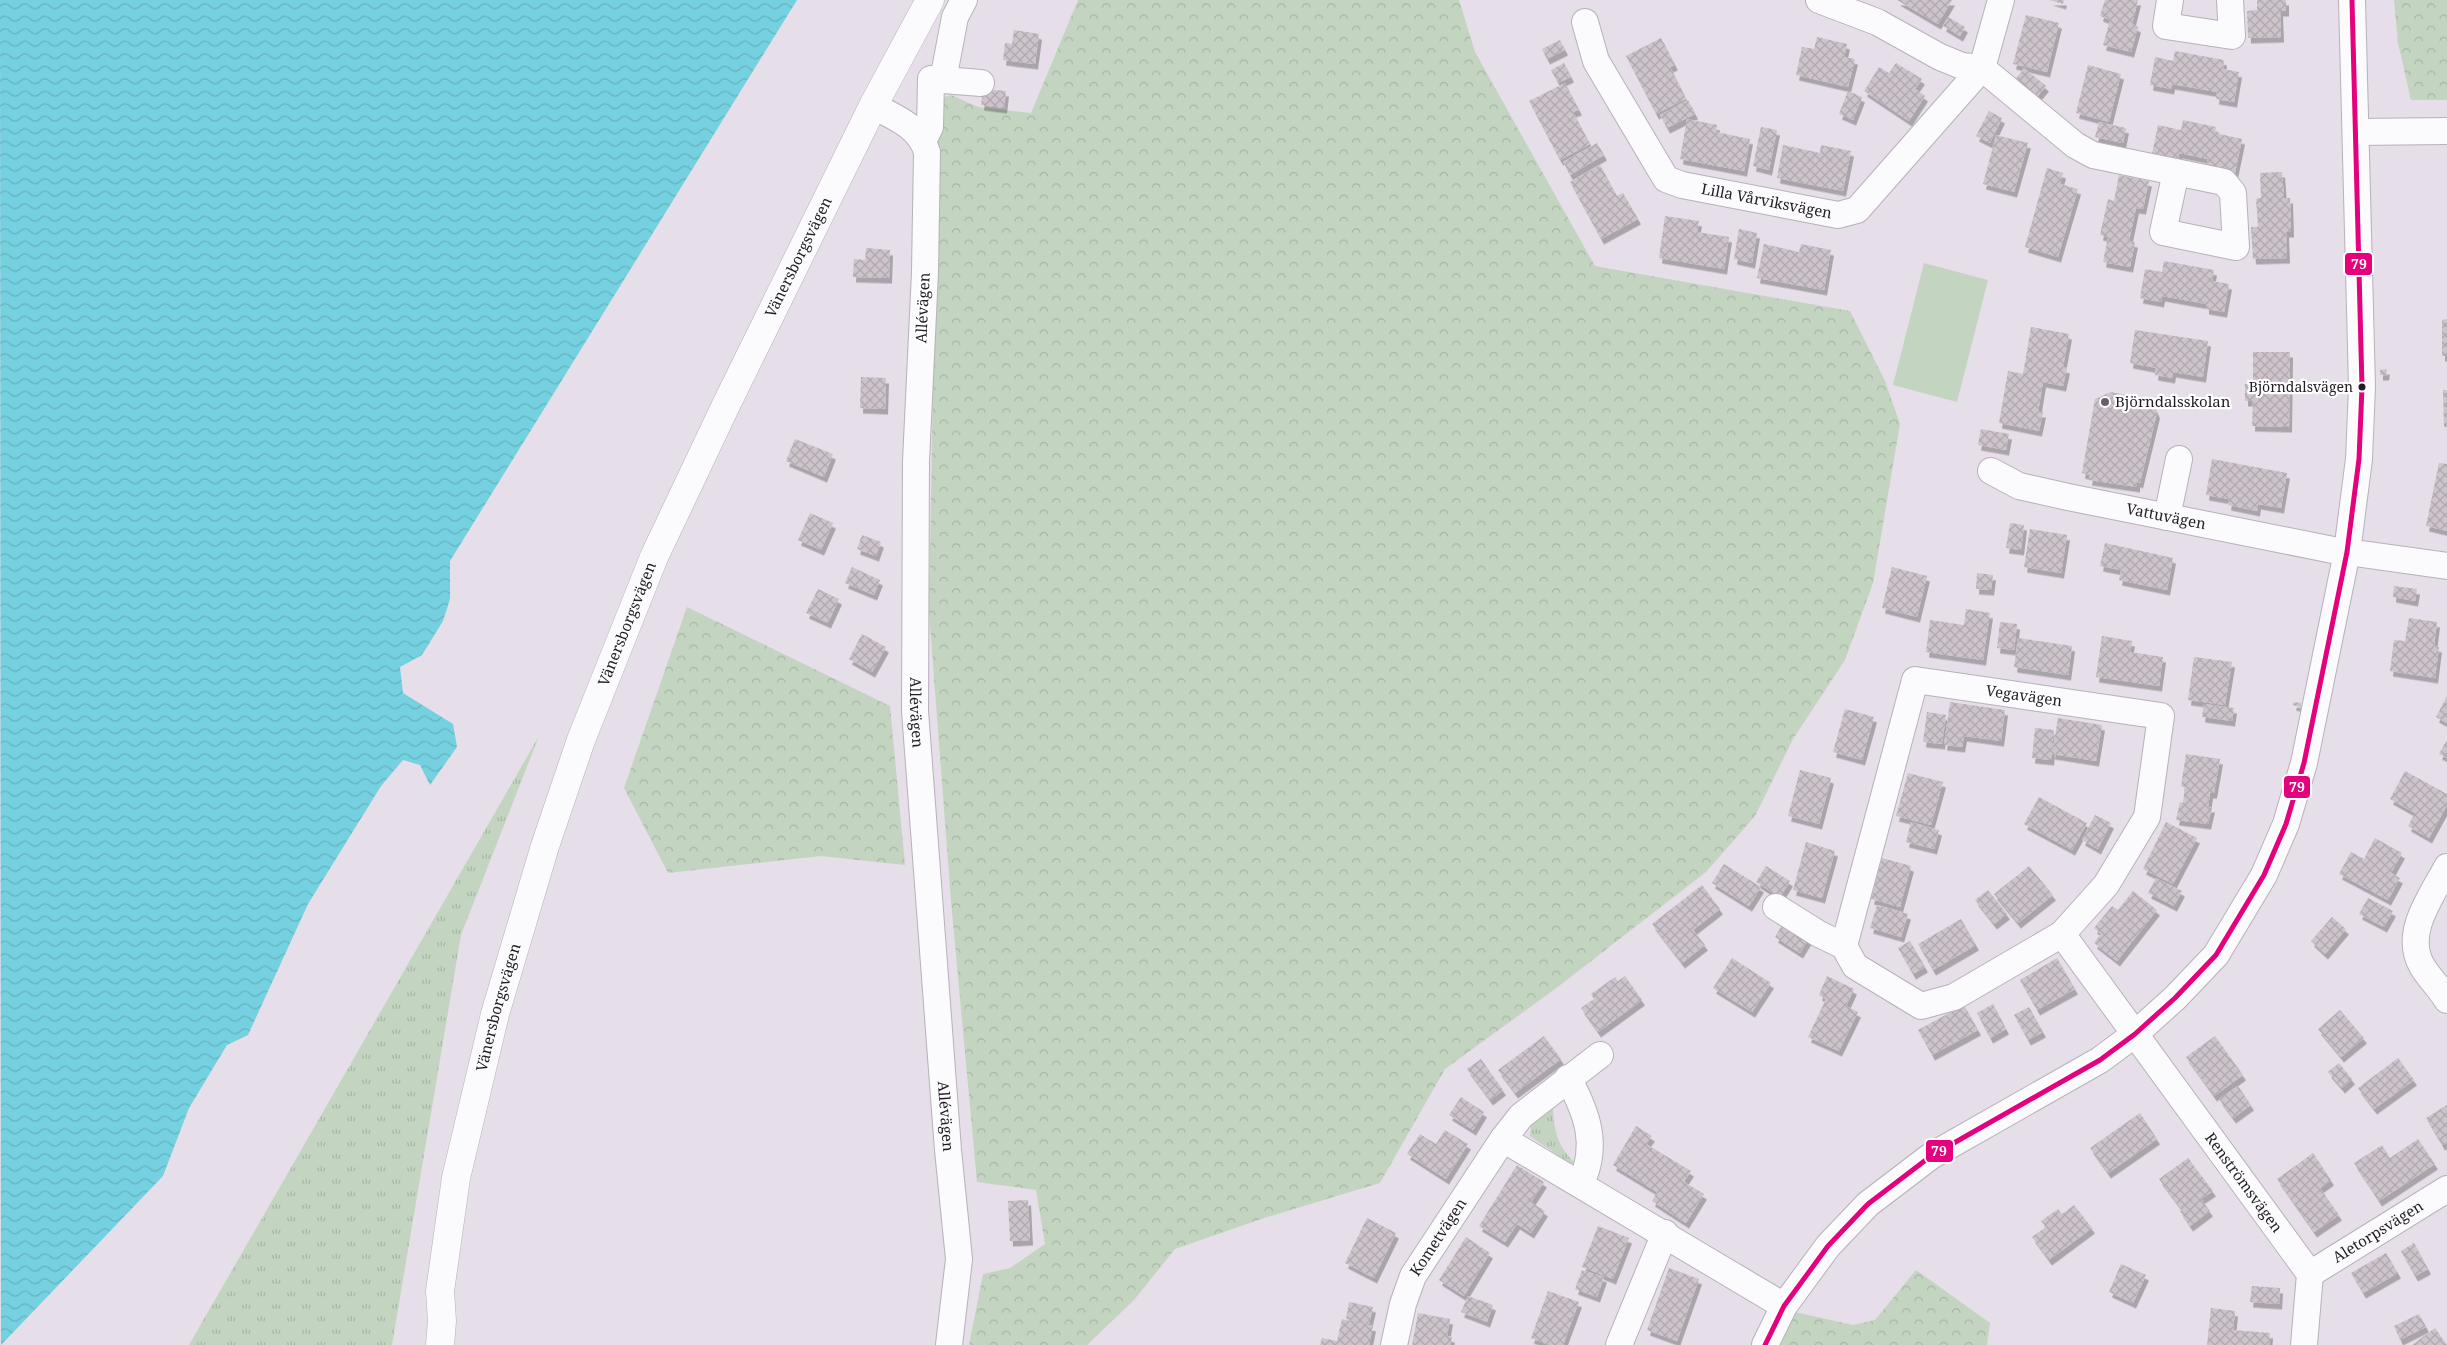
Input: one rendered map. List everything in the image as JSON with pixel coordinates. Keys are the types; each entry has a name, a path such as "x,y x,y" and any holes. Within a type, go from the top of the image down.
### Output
{"main road":[{"name":"Vänersborgsvägen","path":"425,1345 430,1319 440,1291 456,1178 495,1014 545,846 581,740 654,557 731,394 873,106 930,0"},
{"name":"Vänersborgsvägen","path":"440,1291 442,1321 440,1345"}],"street":[{"path":"943,80 955,17 964,0"},
{"path":"1819,0 1877,22 1940,57 1962,66 1982,68 2075,145 2093,155 2176,172"},
{"name":"Lilla Vårviksvägen","path":"1585,22 1596,61 1666,179 1682,186 1838,214 1857,210 1982,68 2001,0"},
{"path":"2170,0 2166,26 2232,36 2230,0"},
{"path":"1765,1345 1784,1306 1828,1246 1868,1204 1931,1156 2100,1060 2134,1034 2176,998 2216,954 2241,917 2264,875 2286,824 2304,763 2346,552 2359,459 2362,387 2352,0"},
{"path":"873,106 917,131 924,139 930,127 931,79 981,83"},
{"path":"2356,132 2447,131"},
{"name":"Allévägen","path":"924,139 927,152 916,461 915,711 948,1150 959,1259 949,1345"},
{"path":"2167,517 2179,459"},
{"name":"Vattuvägen","path":"1990,472 2020,486 2346,552"},
{"path":"2346,552 2447,566"},
{"name":"Vegavägen","path":"1915,680 2161,716 2147,817 2106,885 2062,934 1954,997 1922,1006 1855,966 1844,946 1915,680"},
{"path":"2447,867 2423,914 2415,934 2414,949 2422,966 2447,1000"},
{"path":"1776,906 1819,934 1844,946"},
{"path":"2062,934 2134,1034"},
{"name":"Renströmsvägen","path":"2134,1034 2310,1274"},
{"name":"Kometvägen","path":"1394,1345 1403,1304 1413,1276 1503,1138 1521,1116 1600,1055"},
{"path":"1568,1078 1582,1105 1590,1140 1588,1168 1581,1183"},
{"path":"1503,1138 1784,1306"},
{"name":"Aletorpsvägen","path":"2310,1274 2447,1189"},
{"path":"1619,1345 1664,1233"},
{"path":"2304,1345 2310,1274"}],"green space":[{"path":"1078,0 1459,0 1475,52 1595,266 1850,311 1885,381 1900,424 1873,583 1845,660 1793,739 1755,816 1706,872 1555,989 1445,1069 1380,1183 1264,1218 1175,1249 1134,1300 1087,1345 969,1345 983,1274 1010,1268 1045,1244 1036,1190 977,1182 951,901 929,612 938,99 951,95 978,107 1031,113"},
{"path":"2394,0 2447,0 2447,100 2411,100 2398,43"},
{"path":"1924,263 1988,280 1957,402 1893,385"},
{"path":"687,607 890,706 905,865 821,856 668,873 624,788"},
{"path":"539,736 461,935 392,1345 189,1345"},
{"path":"1553,1101 1557,1135 1564,1149 1575,1163 1570,1164 1530,1136 1532,1121"},
{"path":"1916,1270 1990,1323 1987,1345 1780,1345 1795,1312 1853,1325 1875,1320"}],"water":[{"path":"0,0 797,0 450,561 450,599 443,621 422,655 400,667 403,693 453,724 457,747 430,785 420,765 403,760 381,786 308,904 248,1035 227,1045 189,1108 163,1176 1,1345"}],"building":[{"path":"1897,0 1952,0 1938,24"},
{"path":"2050,0 2064,0 2063,4"},
{"path":"2105,0 2138,0 2132,24 2138,27 2131,52 2103,45 2110,20 2100,16"},
{"path":"2257,0 2286,0 2286,11 2280,11 2281,37 2248,38 2247,11 2257,10"},
{"path":"2026,15 2059,23 2047,72 2013,64"},
{"path":"1948,17 1965,27 1960,36 1943,26"},
{"path":"1014,30 1039,34 1035,64 1003,60 1005,43 1012,44"},
{"path":"1817,37 1847,44 1844,57 1855,59 1848,87 1796,75 1802,47 1814,49"},
{"path":"1661,38 1675,65 1670,67 1686,99 1656,114 1626,56"},
{"path":"1560,40 1565,50 1547,59 1542,49"},
{"path":"2175,51 2224,60 2223,69 2239,72 2234,102 2216,99 2217,92 2172,84 2171,89 2150,85 2155,57 2173,61"},
{"path":"1564,63 1571,77 1558,83 1551,70"},
{"path":"1896,63 1922,79 1915,89 1925,96 1909,121 1864,91 1879,67 1889,73"},
{"path":"2088,65 2121,74 2109,122 2076,113"},
{"path":"2024,68 2046,86 2036,98 2015,80"},
{"path":"1565,83 1579,110 1573,112 1590,144 1560,160 1529,101"},
{"path":"983,89 1006,91 1004,108 981,105"},
{"path":"1848,91 1862,97 1853,120 1839,114"},
{"path":"1688,100 1695,114 1667,128 1660,115"},
{"path":"1989,111 2002,118 1990,143 1976,136"},
{"path":"1687,119 1717,125 1716,132 1750,139 1744,171 1680,159"},
{"path":"2183,120 2216,127 2215,133 2242,139 2235,173 2206,168 2208,159 2179,153 2178,160 2152,154 2158,125 2181,130"},
{"path":"2099,122 2126,128 2123,143 2095,137"},
{"path":"1761,127 1777,130 1769,170 1753,166"},
{"path":"1996,135 2028,143 2014,192 1983,184"},
{"path":"1597,143 1604,155 1570,175 1563,162"},
{"path":"1783,145 1820,153 1821,145 1851,151 1843,191 1777,178"},
{"path":"1600,165 1617,196 1623,193 1638,219 1601,239 1570,182"},
{"path":"2047,168 2063,173 2060,184 2078,189 2058,257 2025,247"},
{"path":"2282,172 2284,198 2290,198 2291,232 2286,232 2287,258 2253,259 2251,227 2258,227 2256,199 2261,198 2260,173"},
{"path":"2119,175 2149,181 2143,209 2136,208 2129,241 2135,242 2130,267 2103,262 2108,237 2100,235 2108,199 2114,201"},
{"path":"1665,216 1699,221 1697,232 1729,237 1724,269 1659,258"},
{"path":"1739,229 1757,233 1752,263 1734,259"},
{"path":"1764,244 1799,252 1801,244 1831,250 1824,290 1757,278"},
{"path":"866,248 890,250 889,278 853,277 854,259 865,260"},
{"path":"2164,261 2214,270 2212,281 2229,284 2224,312 2206,309 2206,304 2162,296 2161,302 2140,298 2145,269 2162,272"},
{"path":"2447,319 2447,356 2442,356 2442,320"},
{"path":"2031,327 2069,334 2063,367 2067,368 2063,386 2043,382 2038,412 2043,412 2039,431 1999,423 2008,371 2023,374"},
{"path":"2135,330 2208,341 2203,377 2173,372 2172,378 2155,375 2156,368 2130,363"},
{"path":"2253,352 2290,352 2289,427 2252,426 2253,401 2245,401 2245,384 2253,384"},
{"path":"2387,369 2386,375 2380,375 2380,370"},
{"path":"861,377 886,378 885,409 860,408"},
{"path":"2443,390 2447,390 2447,427 2444,427"},
{"path":"2111,392 2151,400 2157,413 2140,483 2137,482 2137,487 2089,480 2090,475 2082,473 2095,399"},
{"path":"1981,429 2009,434 2006,450 1978,445"},
{"path":"795,439 833,454 824,477 786,461"},
{"path":"2212,459 2287,473 2281,508 2258,504 2257,511 2228,505 2229,499 2206,495"},
{"path":"2439,463 2447,464 2447,531 2426,526"},
{"path":"810,513 833,523 821,550 798,540"},
{"path":"2010,523 2024,525 2021,550 2006,548"},
{"path":"2030,529 2067,535 2061,573 2024,567"},
{"path":"862,535 881,542 876,556 857,549"},
{"path":"2105,543 2173,558 2167,590 2119,580 2123,560 2120,570 2100,566"},
{"path":"852,567 880,580 874,595 845,583"},
{"path":"1892,567 1927,576 1917,617 1882,608"},
{"path":"1977,573 1993,575 1991,590 1976,589"},
{"path":"2394,586 2417,589 2415,601 2393,597"},
{"path":"818,589 839,599 828,623 806,613"},
{"path":"1966,609 1990,613 1983,660 1926,652 1930,620 1964,625"},
{"path":"2409,618 2437,622 2434,646 2439,647 2435,678 2390,671 2394,640 2405,641"},
{"path":"2000,622 2017,624 2014,650 1997,648"},
{"path":"862,634 886,647 872,672 849,659"},
{"path":"2102,636 2132,641 2130,652 2163,657 2159,686 2096,677"},
{"path":"2018,638 2072,646 2068,675 2014,667"},
{"path":"2194,657 2232,662 2225,705 2188,700"},
{"path":"2447,696 2447,723 2436,717"},
{"path":"1950,702 2005,710 2001,741 1964,736 1962,747 1944,745"},
{"path":"2294,702 2301,703 2301,707 2293,705"},
{"path":"2204,704 2234,708 2232,721 2202,717"},
{"path":"1845,709 1874,717 1862,760 1833,752"},
{"path":"1927,712 1946,715 1942,744 1923,742"},
{"path":"2058,718 2102,725 2096,761 2052,754"},
{"path":"2035,728 2054,730 2051,760 2032,758"},
{"path":"2447,740 2447,758 2439,754"},
{"path":"2186,754 2220,759 2214,793 2210,793 2208,807 2212,807 2208,824 2176,820 2180,802 2183,803 2185,787 2181,786"},
{"path":"1800,770 1831,778 1819,824 1788,816"},
{"path":"2405,771 2447,794 2447,805 2429,838 2408,826 2415,813 2390,799"},
{"path":"1908,773 1943,782 1931,825 1896,816"},
{"path":"2039,797 2087,823 2072,850 2024,824"},
{"path":"2095,815 2111,823 2098,849 2082,840"},
{"path":"1911,822 1939,830 1934,849 1906,842"},
{"path":"2166,822 2197,838 2173,884 2143,869"},
{"path":"2375,838 2402,853 2391,873 2400,878 2388,900 2339,874 2351,852 2364,859"},
{"path":"1806,842 1835,851 1822,898 1793,890"},
{"path":"1882,858 1911,866 1900,907 1871,899"},
{"path":"1724,864 1761,887 1749,906 1712,883"},
{"path":"1766,866 1790,881 1780,897 1756,882"},
{"path":"2029,866 2053,895 2018,923 1994,894"},
{"path":"2156,878 2182,891 2174,906 2148,893"},
{"path":"1702,885 1720,909 1693,930 1705,945 1682,963 1652,924"},
{"path":"1988,890 2007,914 1994,924 1975,900"},
{"path":"2133,891 2157,910 2117,961 2094,943 2101,934 2094,928 2112,906 2118,910"},
{"path":"2368,898 2393,911 2384,927 2359,914"},
{"path":"1877,905 1908,914 1901,937 1870,928"},
{"path":"2332,917 2346,929 2325,954 2311,941"},
{"path":"1786,919 1811,935 1800,953 1775,937"},
{"path":"1961,919 1976,945 1933,970 1918,944"},
{"path":"1910,941 1925,967 1913,974 1898,948"},
{"path":"1732,958 1771,983 1752,1012 1713,988"},
{"path":"2057,958 2075,989 2037,1010 2020,980"},
{"path":"1625,976 1642,1000 1598,1032 1581,1008 1594,999 1591,994 1615,977 1618,981"},
{"path":"1827,976 1854,989 1846,1006 1858,1012 1839,1051 1808,1037 1826,999 1819,995"},
{"path":"1993,1004 2006,1029 1990,1038 1977,1013"},
{"path":"1964,1005 1978,1030 1932,1055 1918,1030"},
{"path":"2029,1007 2043,1032 2028,1040 2014,1015"},
{"path":"2340,1010 2364,1038 2341,1057 2318,1029"},
{"path":"1544,1036 1561,1059 1515,1093 1498,1070"},
{"path":"2215,1036 2243,1075 2214,1096 2186,1057"},
{"path":"2398,1058 2414,1080 2374,1109 2358,1088"},
{"path":"1481,1059 1503,1090 1490,1100 1467,1069"},
{"path":"2339,1063 2352,1079 2342,1088 2328,1072"},
{"path":"2238,1086 2251,1105 2233,1118 2219,1099"},
{"path":"1461,1097 1484,1112 1473,1130 1449,1115"},
{"path":"2447,1105 2447,1142 2442,1145 2426,1118"},
{"path":"2140,1113 2157,1139 2108,1173 2090,1148"},
{"path":"1636,1126 1652,1136 1646,1144 1691,1171 1684,1182 1704,1194 1686,1223 1652,1201 1657,1192 1613,1165"},
{"path":"1445,1130 1468,1144 1446,1179 1407,1154 1420,1134 1436,1144"},
{"path":"2418,1139 2435,1164 2379,1201 2354,1163 2382,1145 2390,1158"},
{"path":"2313,1153 2331,1180 2320,1188 2339,1215 2314,1232 2277,1179"},
{"path":"2188,1158 2213,1191 2201,1199 2210,1211 2190,1226 2180,1211 2182,1210 2159,1179"},
{"path":"1517,1165 1544,1182 1531,1202 1545,1211 1531,1233 1517,1224 1505,1242 1479,1226"},
{"path":"1028,1200 1030,1240 1010,1241 1008,1201"},
{"path":"2074,1205 2092,1228 2049,1260 2032,1237 2046,1227 2041,1221 2058,1209 2062,1214"},
{"path":"1367,1218 1396,1233 1374,1278 1345,1263"},
{"path":"1598,1226 1629,1238 1613,1279 1582,1267"},
{"path":"1466,1237 1490,1253 1464,1296 1439,1280"},
{"path":"2414,1243 2428,1269 2415,1276 2401,1251"},
{"path":"2386,1253 2398,1273 2363,1293 2351,1273"},
{"path":"2121,1264 2146,1275 2133,1303 2109,1292"},
{"path":"1669,1268 1699,1279 1677,1341 1647,1330"},
{"path":"1582,1270 1604,1277 1597,1297 1575,1289"},
{"path":"2252,1286 2280,1288 2279,1304 2250,1302"},
{"path":"1548,1291 1579,1302 1563,1345 1550,1345 1531,1338"},
{"path":"1468,1296 1493,1305 1487,1322 1461,1312"},
{"path":"1349,1302 1373,1307 1369,1324 1346,1319"},
{"path":"2211,1308 2235,1311 2233,1330 2270,1333 2269,1345 2207,1345"},
{"path":"1418,1313 1450,1319 1447,1336 1452,1337 1450,1345 1412,1345"},
{"path":"2419,1314 2426,1327 2400,1340 2394,1326"},
{"path":"1342,1319 1373,1326 1369,1345 1320,1345 1322,1338 1337,1341"},
{"path":"2435,1328 2447,1345 2412,1345"}],"transit line":[{"name":"79","path":"1765,1345 1784,1306 1828,1246 1868,1204 1931,1156 2100,1060 2135,1034 2175,998 2216,955 2264,875 2286,824 2304,763 2347,552 2359,459 2362,387 2352,0"}],"place":[{"name":"Björndalsvägen","path":"2362,387"},
{"name":"Björndalsskolan","path":"2105,402"}]}
